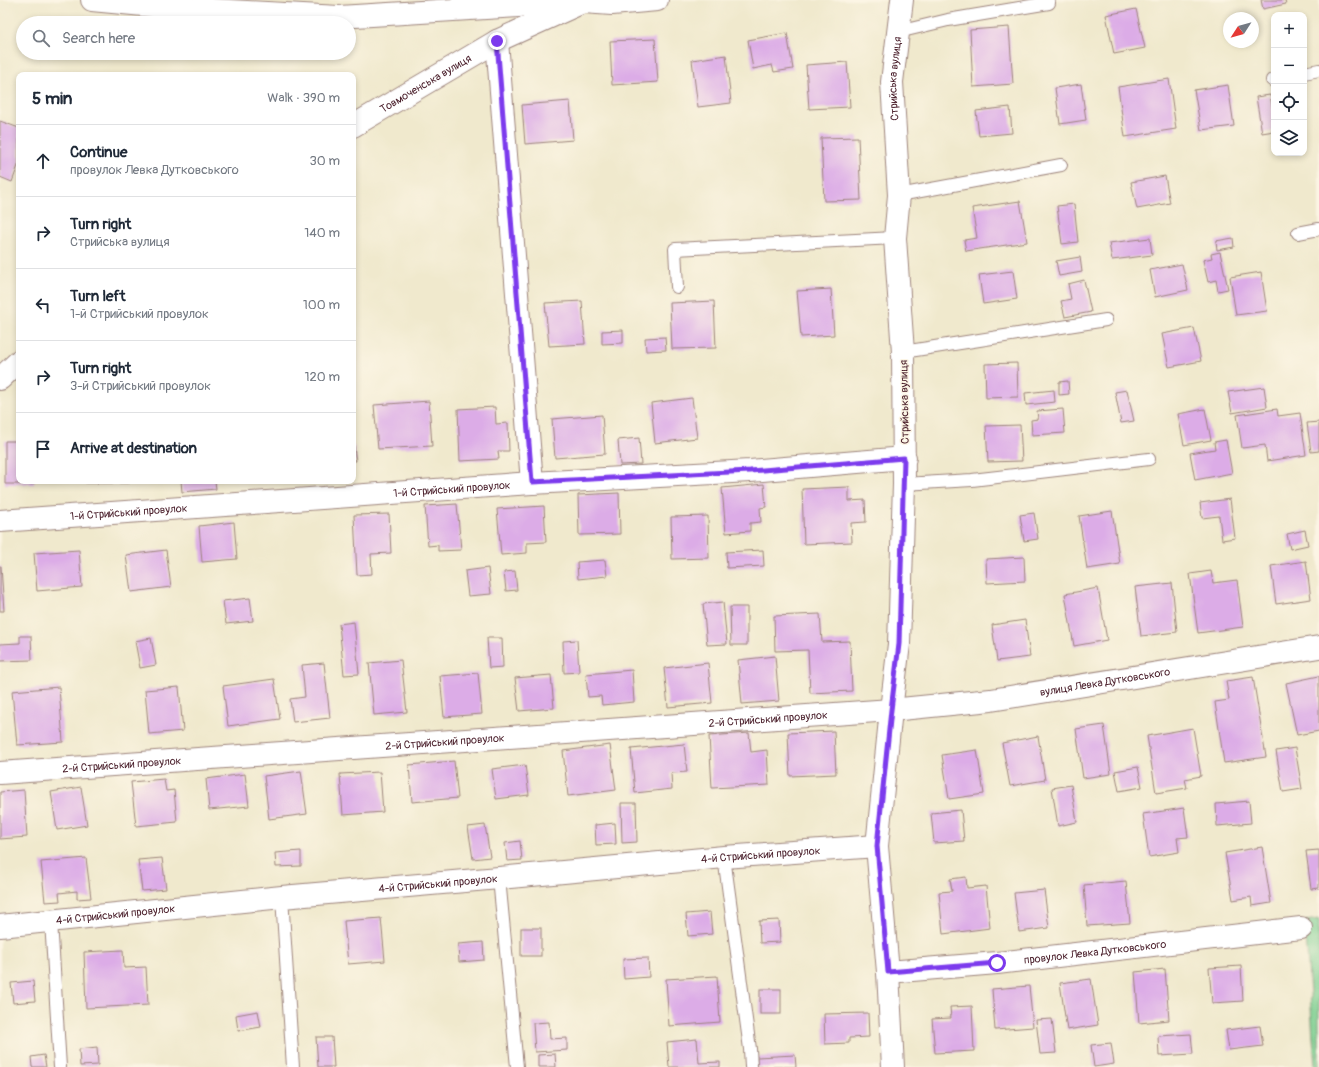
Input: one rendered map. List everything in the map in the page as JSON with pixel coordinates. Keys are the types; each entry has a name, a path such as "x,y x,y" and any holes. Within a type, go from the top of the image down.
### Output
{"street":[{"path":"92,0 174,8 321,16"},
{"path":"354,16 583,1 612,4 658,0"},
{"name":"Стрийська вулиця","path":"893,1067 888,972 877,846 899,644 904,484 903,352 895,238 899,195 892,82 902,0"},
{"name":"Товмоченська вулиця","path":"356,124 497,41 583,1"},
{"path":"497,41 532,482"},
{"path":"0,379 16,364"},
{"name":"1-й Стрийський провулок","path":"0,521 532,482 750,471 904,458"},
{"name":"вулиця Левка Дутковського","path":"891,710 991,700 1319,647"},
{"name":"2-й Стрийський провулок","path":"0,773 891,710"},
{"name":"4-й Стрийський провулок","path":"0,926 282,897 724,857 877,846"},
{"name":"провулок Левка Дутковського","path":"888,972 1005,962 1301,928"}],"lane":[{"path":"898,32 948,20 1049,3"},
{"path":"1307,72 1319,70"},
{"path":"899,195 1061,165"},
{"path":"1298,233 1319,229"},
{"path":"677,287 675,250 895,238"},
{"path":"903,352 1106,320"},
{"path":"904,484 972,480 1149,460"},
{"path":"724,857 750,1049 751,1067"},
{"path":"499,878 517,1067"},
{"path":"282,897 292,1067"},
{"path":"51,921 60,1067"}],"green space":[{"path":"1319,919 1319,1067 1315,1067 1305,921"}],"building":[{"path":"1261,0 1285,0 1286,4 1263,9"},
{"path":"1136,9 1145,48 1114,54 1106,15"},
{"path":"1009,27 1013,84 973,87 970,30"},
{"path":"787,33 793,69 774,72 772,65 753,69 748,40"},
{"path":"655,39 658,82 612,85 610,41"},
{"path":"726,55 731,103 698,107 692,60"},
{"path":"847,62 850,107 809,109 806,65"},
{"path":"1169,79 1176,129 1125,137 1118,87"},
{"path":"1081,84 1086,120 1060,124 1055,88"},
{"path":"1228,85 1234,126 1201,130 1194,90"},
{"path":"1270,95 1271,132 1262,133 1256,97"},
{"path":"570,101 573,140 525,144 522,105"},
{"path":"1010,107 1012,133 979,136 976,111"},
{"path":"0,121 16,127 16,171 12,182 0,177"},
{"path":"858,137 861,200 824,201 821,138"},
{"path":"1165,176 1170,203 1137,209 1131,182"},
{"path":"1020,201 1027,242 966,251 964,240 977,238 972,208"},
{"path":"1074,204 1078,242 1062,244 1057,206"},
{"path":"1150,238 1152,255 1112,260 1109,243"},
{"path":"1233,238 1234,247 1217,250 1216,241"},
{"path":"1220,252 1228,289 1218,291 1216,280 1208,282 1203,260 1212,258 1211,254"},
{"path":"1080,257 1082,272 1059,276 1056,261"},
{"path":"1182,264 1188,290 1155,297 1150,270"},
{"path":"1013,271 1017,299 983,304 979,275"},
{"path":"1261,272 1267,311 1236,315 1230,277"},
{"path":"1084,280 1091,312 1065,317 1061,301 1071,299 1068,284"},
{"path":"831,289 834,335 801,337 797,291"},
{"path":"582,301 585,344 549,346 545,303"},
{"path":"714,301 716,348 672,349 670,303"},
{"path":"1194,328 1201,361 1169,367 1162,334"},
{"path":"623,330 623,343 602,344 602,331"},
{"path":"665,337 666,350 646,351 645,338"},
{"path":"1017,363 1018,397 986,398 985,364"},
{"path":"1068,381 1069,394 1059,395 1059,382"},
{"path":"1264,387 1267,407 1232,413 1228,392"},
{"path":"1054,390 1055,402 1026,405 1025,393"},
{"path":"1127,390 1134,421 1121,423 1115,392"},
{"path":"692,398 697,438 655,443 651,403"},
{"path":"429,401 432,446 378,449 374,405"},
{"path":"495,407 496,424 508,423 509,451 498,451 499,459 460,461 458,409"},
{"path":"1063,409 1065,433 1032,435 1031,420 1038,419 1037,411"},
{"path":"1205,409 1211,440 1184,445 1178,414"},
{"path":"1277,409 1278,416 1300,413 1306,455 1267,461 1265,445 1242,448 1237,415"},
{"path":"602,415 605,454 555,458 552,419"},
{"path":"1319,422 1319,451 1311,452 1307,423"},
{"path":"1020,425 1022,461 988,462 986,426"},
{"path":"639,438 641,464 620,465 618,440"},
{"path":"1226,440 1232,473 1195,480 1190,453 1215,449 1214,442"},
{"path":"5,441 16,441 16,484 5,484"},
{"path":"181,484 215,484 216,489 182,492"},
{"path":"764,484 766,507 760,508 761,522 750,523 750,531 726,533 722,488"},
{"path":"849,487 849,501 865,500 866,522 851,523 852,542 804,544 802,489"},
{"path":"619,493 620,534 579,535 578,495"},
{"path":"1230,499 1235,538 1222,540 1219,516 1202,518 1200,503"},
{"path":"457,504 461,550 438,551 438,545 428,546 425,506"},
{"path":"544,506 546,542 527,543 527,553 501,555 497,509"},
{"path":"1112,511 1120,564 1087,569 1079,516"},
{"path":"1034,513 1038,539 1024,541 1020,515"},
{"path":"389,514 391,553 371,554 372,574 357,575 354,515"},
{"path":"708,516 709,558 672,559 671,517"},
{"path":"234,522 237,559 202,562 199,526"},
{"path":"1305,530 1308,545 1290,549 1287,534"},
{"path":"79,550 82,587 37,591 34,553"},
{"path":"166,550 171,587 131,592 126,555"},
{"path":"763,550 764,566 727,568 726,552"},
{"path":"1024,557 1025,581 987,583 986,559"},
{"path":"605,560 607,576 578,579 577,562"},
{"path":"1306,561 1311,599 1276,604 1271,566"},
{"path":"1,566 4,611 0,611"},
{"path":"488,568 491,594 468,596 465,571"},
{"path":"515,571 517,590 506,591 504,572"},
{"path":"1211,571 1213,583 1237,580 1243,627 1198,633 1190,574"},
{"path":"1172,583 1177,632 1141,636 1135,587"},
{"path":"1098,588 1107,640 1074,646 1065,594"},
{"path":"250,598 253,621 226,624 223,601"},
{"path":"723,602 727,644 707,645 703,604"},
{"path":"730,607 747,607 747,645 731,645"},
{"path":"820,614 822,642 850,641 852,691 810,693 808,650 775,651 774,616"},
{"path":"1025,620 1030,657 997,661 992,625"},
{"path":"354,622 359,674 344,675 339,624"},
{"path":"20,636 31,636 32,660 0,661 0,644 20,643"},
{"path":"151,638 156,665 140,668 135,641"},
{"path":"487,638 502,638 503,667 489,668"},
{"path":"577,640 579,672 564,673 563,641"},
{"path":"775,656 779,701 742,704 738,660"},
{"path":"401,660 407,712 374,715 369,663"},
{"path":"324,663 330,718 293,722 290,699 305,697 302,665"},
{"path":"708,663 712,703 668,707 664,668"},
{"path":"632,670 634,702 602,705 601,696 588,697 586,674"},
{"path":"478,673 482,714 444,717 440,676"},
{"path":"551,675 554,708 519,711 515,678"},
{"path":"1319,676 1319,731 1297,735 1286,683"},
{"path":"1253,677 1266,757 1224,763 1215,702 1229,700 1226,681"},
{"path":"274,679 280,719 228,726 223,686"},
{"path":"59,687 63,742 17,745 12,691"},
{"path":"179,687 183,731 149,734 145,690"},
{"path":"1104,725 1111,774 1083,778 1076,729"},
{"path":"1193,728 1201,776 1185,779 1187,788 1156,793 1147,736"},
{"path":"834,731 836,774 790,776 788,733"},
{"path":"749,733 751,752 767,750 769,785 712,788 709,736"},
{"path":"1038,736 1045,780 1010,786 1002,743"},
{"path":"684,744 687,772 671,773 672,789 635,793 631,749"},
{"path":"610,745 616,790 568,796 563,751"},
{"path":"1295,748 1302,789 1283,792 1276,751"},
{"path":"977,750 984,794 949,799 942,755"},
{"path":"454,761 458,798 412,802 409,765"},
{"path":"525,765 529,795 496,799 492,769"},
{"path":"1138,767 1142,787 1119,791 1115,771"},
{"path":"301,771 307,814 269,819 264,776"},
{"path":"380,772 383,812 343,815 340,774"},
{"path":"245,774 249,806 209,810 206,779"},
{"path":"164,779 166,791 174,790 177,822 136,826 131,782"},
{"path":"1071,785 1077,822 1058,826 1052,788"},
{"path":"81,787 87,825 57,830 51,792"},
{"path":"24,790 27,837 0,839 0,792"},
{"path":"1249,801 1251,823 1217,826 1216,804"},
{"path":"621,803 636,803 637,842 622,843"},
{"path":"1184,808 1188,837 1177,838 1179,852 1149,857 1143,814"},
{"path":"961,810 964,841 934,843 931,813"},
{"path":"615,823 616,844 596,845 595,825"},
{"path":"485,825 490,857 473,859 468,827"},
{"path":"520,841 522,860 507,861 505,843"},
{"path":"1262,847 1271,903 1252,906 1251,897 1233,900 1225,853"},
{"path":"1319,850 1319,888 1311,889 1306,851"},
{"path":"301,851 301,866 276,867 275,853"},
{"path":"86,858 91,898 77,899 77,891 59,893 60,901 45,902 41,862"},
{"path":"162,858 166,889 142,891 138,860"},
{"path":"966,877 967,888 986,886 990,928 943,934 939,892 952,891 950,879"},
{"path":"1126,881 1130,923 1087,926 1084,885"},
{"path":"1044,890 1049,928 1019,932 1014,893"},
{"path":"710,912 712,934 688,936 686,914"},
{"path":"381,918 385,961 348,964 344,921"},
{"path":"779,920 780,942 760,943 759,921"},
{"path":"521,928 541,928 541,956 521,956"},
{"path":"483,942 484,960 459,962 458,944"},
{"path":"123,950 124,968 146,967 148,1005 86,1008 84,952"},
{"path":"648,958 649,977 624,979 623,959"},
{"path":"1241,966 1243,1001 1212,1003 1209,968"},
{"path":"1165,969 1169,1020 1139,1023 1135,972"},
{"path":"717,976 720,1022 669,1026 666,979"},
{"path":"1091,979 1098,1025 1067,1030 1060,983"},
{"path":"33,981 35,1001 13,1003 11,983"},
{"path":"1029,986 1033,1027 995,1030 992,989"},
{"path":"760,989 781,989 781,1014 760,1014"},
{"path":"972,1006 974,1051 935,1053 932,1019 951,1018 950,1007"},
{"path":"258,1011 261,1027 238,1031 236,1015"},
{"path":"868,1013 869,1037 849,1038 849,1043 825,1044 824,1014"},
{"path":"1052,1019 1056,1053 1040,1054 1036,1020"},
{"path":"549,1022 550,1039 567,1038 567,1050 535,1052 533,1023"},
{"path":"1260,1026 1263,1046 1229,1050 1226,1030"},
{"path":"1191,1034 1193,1054 1159,1056 1158,1036"},
{"path":"316,1037 332,1037 334,1067 318,1067"},
{"path":"697,1039 699,1063 720,1062 720,1067 669,1067 667,1042"},
{"path":"1111,1043 1114,1064 1094,1067 1091,1045"},
{"path":"97,1047 98,1065 80,1066 79,1049"},
{"path":"555,1054 556,1067 538,1067 538,1055"},
{"path":"44,1055 46,1067 32,1067 31,1057"},
{"path":"795,1055 796,1067 757,1067 757,1057"}],"route":[{"path":"497,41 532,482 750,471 904,458 899,644 877,846 888,972 997,963"}]}
